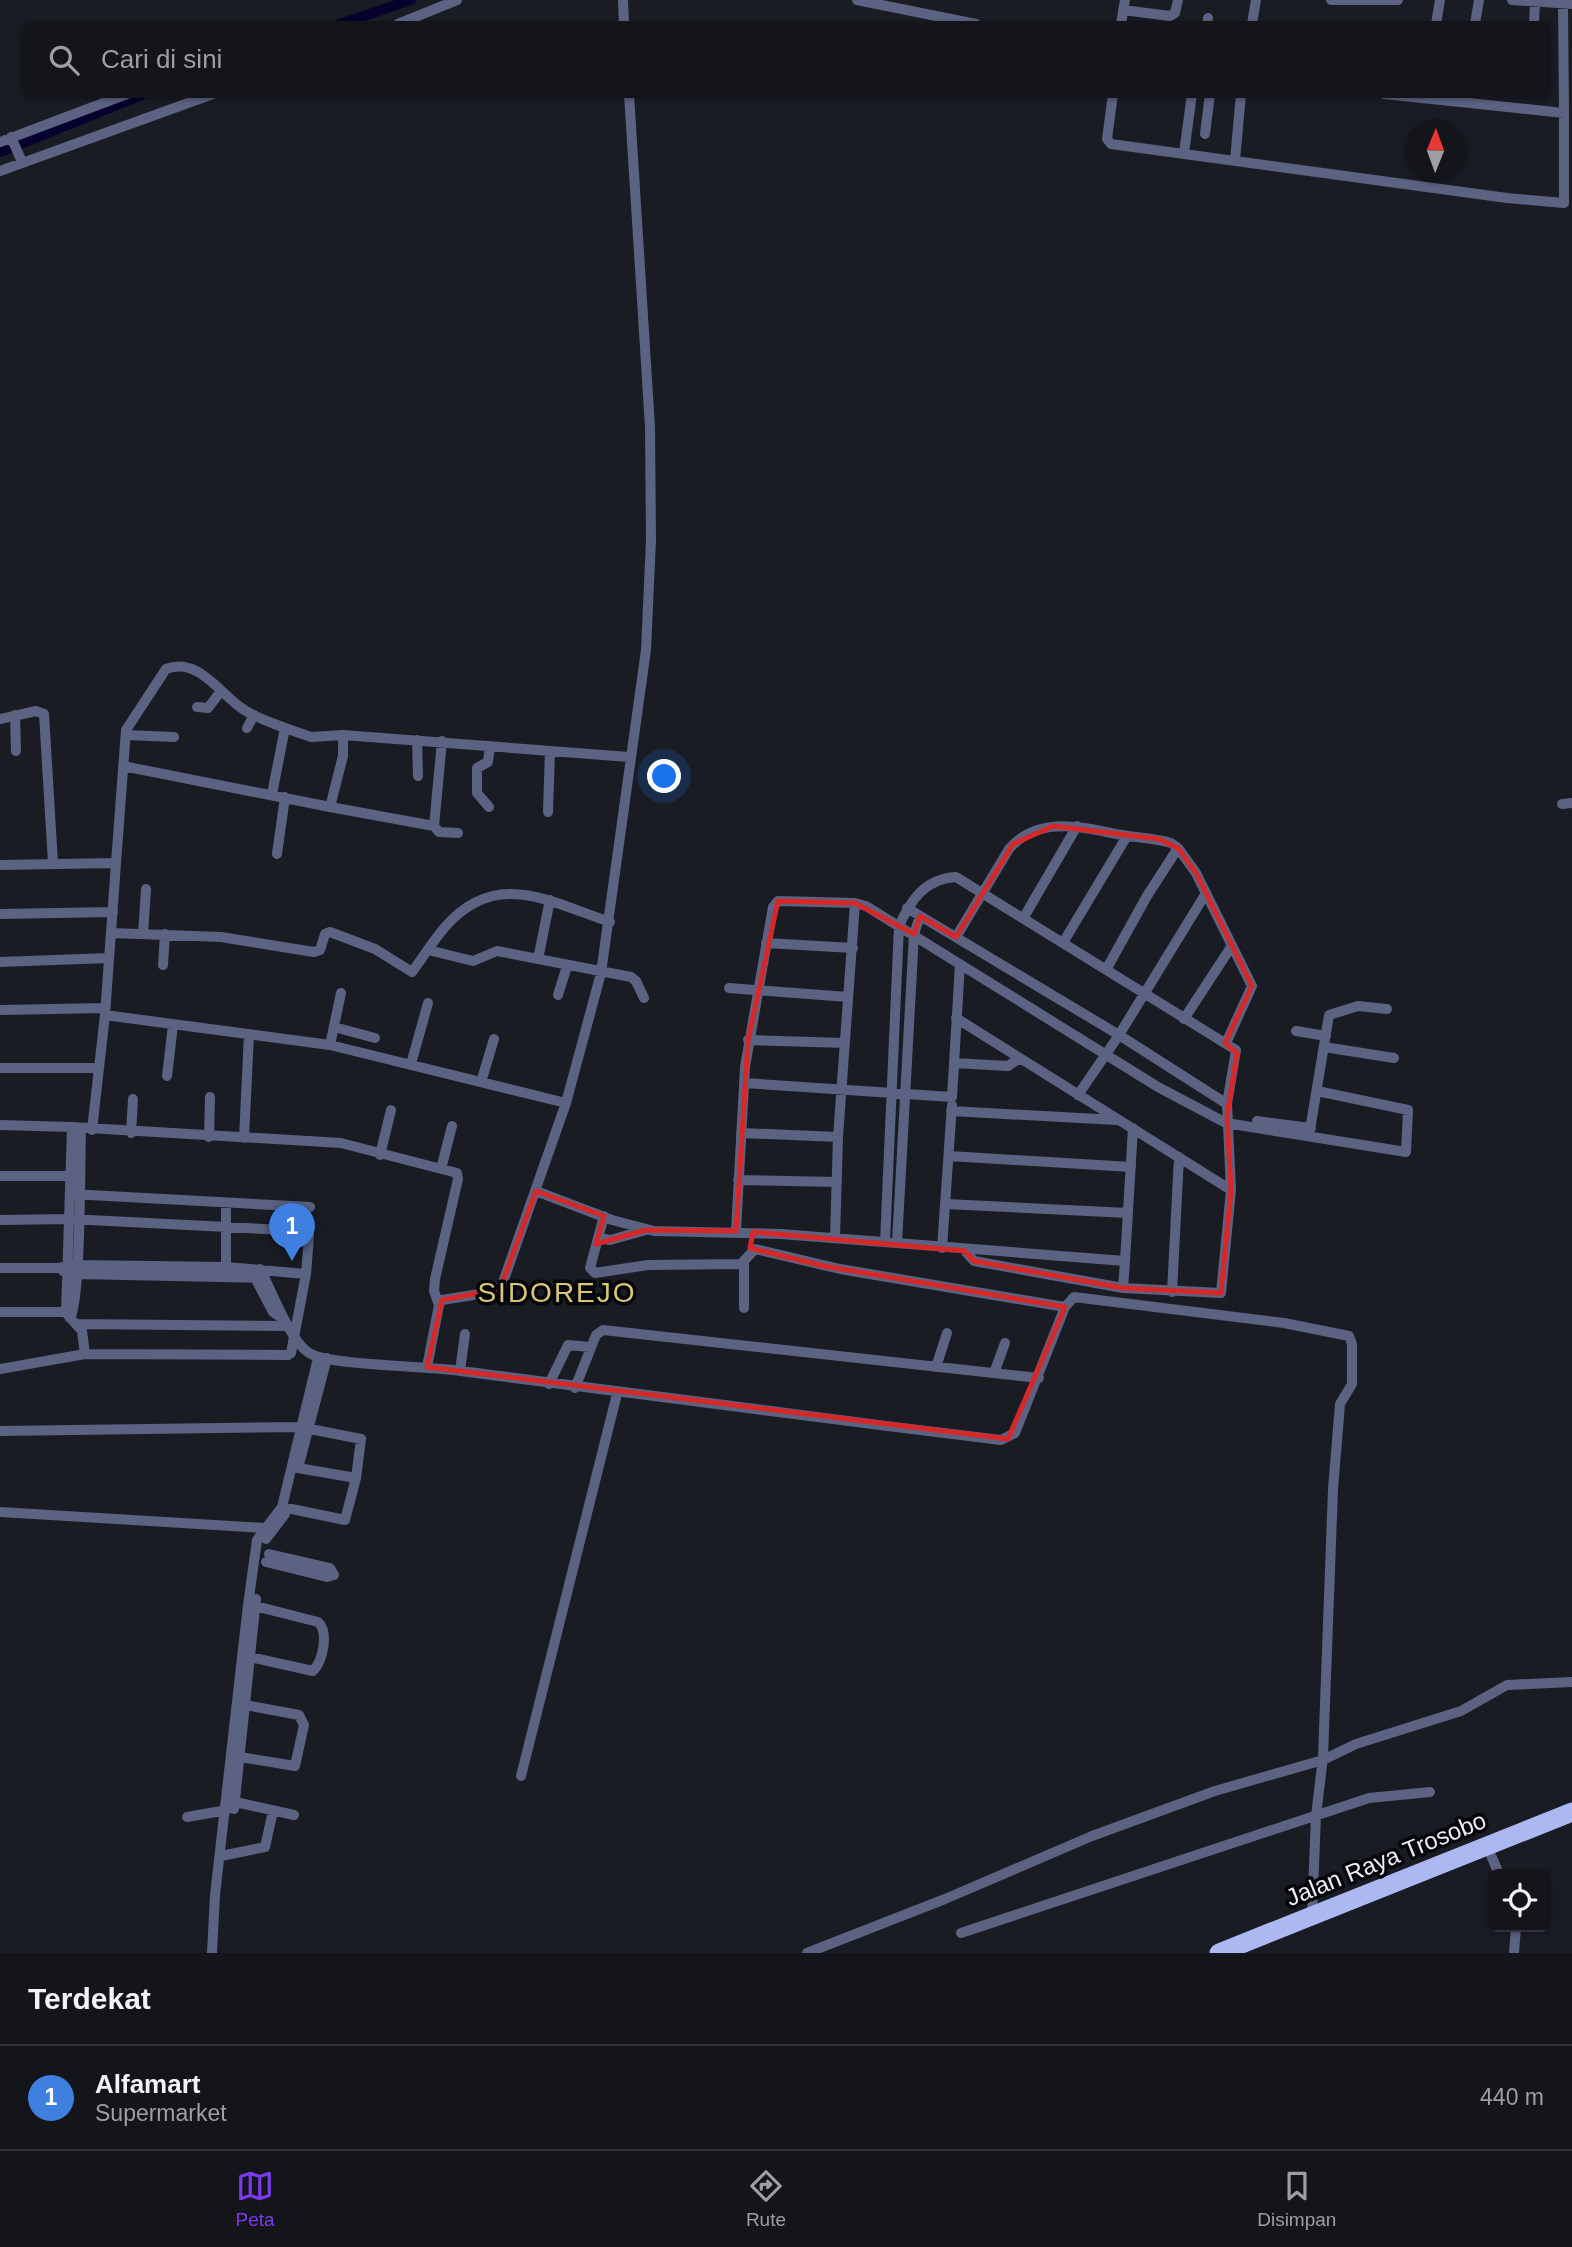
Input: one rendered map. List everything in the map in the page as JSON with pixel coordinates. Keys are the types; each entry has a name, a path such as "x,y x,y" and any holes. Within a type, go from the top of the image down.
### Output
{"highway":[{"name":"Jalan Raya Trosobo","path":"1219,1953 1308,1921 1572,1812"},
{"name":"Jalan Raya Trosobo","path":"1241,1953 1308,1921 1494,1864 1572,1822"}],"street":[{"path":"405,21 457,0"},
{"path":"623,0 624,21"},
{"path":"857,0 962,21"},
{"path":"918,12 919,0"},
{"path":"1124,5 1170,16 1175,13 1178,0"},
{"path":"1252,21 1256,0"},
{"path":"1331,0 1398,0"},
{"path":"1436,21 1440,0"},
{"path":"1476,21 1479,0"},
{"path":"1113,98 1109,142 1562,204 1565,200 1564,113 1568,4 1512,0"},
{"path":"1531,1 1534,21"},
{"path":"0,142 117,98"},
{"path":"0,171 20,159 201,98"},
{"path":"439,1305 447,1298 492,1292 502,1285 566,1103 601,972 610,919 629,757 646,650 651,540 646,358 629,98"},
{"path":"1184,153 1191,98"},
{"path":"1205,134 1210,98"},
{"path":"1234,160 1241,98"},
{"path":"1422,98 1564,113"},
{"path":"13,139 20,159"},
{"path":"85,1354 82,1331 71,1317 70,1269 76,1176 81,1128 99,1068 125,735 166,669 189,666 254,715 285,728 318,737 341,735 442,741 629,757"},
{"path":"197,706 208,708 221,691"},
{"path":"0,719 41,712 45,717 53,863"},
{"path":"15,715 16,751"},
{"path":"247,728 254,715"},
{"path":"272,794 285,728"},
{"path":"125,735 174,737"},
{"path":"328,806 343,756 341,735"},
{"path":"417,740 418,776"},
{"path":"434,826 442,741"},
{"path":"489,807 477,793 477,768 487,763 490,746"},
{"path":"548,812 550,751"},
{"path":"123,766 434,826 439,832 458,833"},
{"path":"276,854 285,797"},
{"path":"1024,917 1077,826"},
{"path":"956,937 1013,844 1046,827 1077,826 1159,839 1178,848 1206,893 1251,991 1226,1043"},
{"path":"1065,941 1127,836"},
{"path":"1107,968 1146,896 1178,848"},
{"path":"0,865 116,863"},
{"path":"899,1095 899,926 907,908 921,889 952,877 1065,941 1226,1043 1237,1053 1227,1114 1231,1191 1222,1292 1123,1288 974,1261 965,1251"},
{"path":"143,934 146,889"},
{"path":"111,933 221,937 314,952 320,950 325,934 330,932 375,949 407,968 428,950 446,926 465,908 482,900 514,892 610,919"},
{"path":"1078,1095 1108,1054 1206,893"},
{"path":"538,960 550,900"},
{"path":"736,1231 748,1040 773,907 778,901 855,903 914,934 1188,1105 1397,1153 1404,1153 1407,1149 1408,1110 1317,1091"},
{"path":"835,1237 838,1137 855,903"},
{"path":"907,908 1119,1035 1227,1114"},
{"path":"0,914 113,912"},
{"path":"891,1242 899,1095 914,934 920,916"},
{"path":"163,965 165,934"},
{"path":"766,943 853,948"},
{"path":"1184,1018 1231,947"},
{"path":"428,950 466,960 498,951 631,978 636,981 644,998"},
{"path":"0,962 109,958"},
{"path":"942,1248 960,964"},
{"path":"558,995 567,965"},
{"path":"729,988 848,997"},
{"path":"330,1045 341,993"},
{"path":"411,1064 428,1003"},
{"path":"1310,1132 1331,1013 1358,1006 1387,1009"},
{"path":"0,1010 105,1012 173,1025 330,1045 566,1103"},
{"path":"956,1018 1231,1191"},
{"path":"166,1076 173,1025"},
{"path":"334,1027 375,1038"},
{"path":"1296,1031 1394,1058"},
{"path":"244,1138 249,1034"},
{"path":"481,1082 494,1039"},
{"path":"748,1040 845,1043"},
{"path":"954,1063 1008,1066 1020,1058"},
{"path":"0,1068 99,1068"},
{"path":"744,1083 952,1097"},
{"path":"209,1137 210,1097"},
{"path":"131,1133 133,1099"},
{"path":"380,1155 391,1110"},
{"path":"951,1111 1118,1120"},
{"path":"0,1125 345,1144 458,1175 435,1279 434,1291 439,1305 427,1367"},
{"path":"441,1170 452,1126"},
{"path":"1123,1288 1133,1128"},
{"path":"741,1133 838,1137"},
{"path":"949,1156 1131,1167"},
{"path":"1172,1292 1179,1157"},
{"path":"0,1176 76,1176"},
{"path":"738,1180 837,1182"},
{"path":"536,1191 646,1230 674,1233 736,1231 835,1237 965,1251 1125,1261"},
{"path":"75,1194 310,1207"},
{"path":"226,1204 226,1267"},
{"path":"946,1204 1128,1213"},
{"path":"604,1216 590,1268 595,1273 648,1265 744,1263"},
{"path":"0,1220 74,1219 308,1233 306,1274 288,1326 291,1353 288,1356 85,1354 0,1369"},
{"path":"598,1238 610,1240 646,1230"},
{"path":"744,1308 744,1263 755,1249 759,1233"},
{"path":"755,1249 840,1269 1065,1307"},
{"path":"211,1271 226,1267 257,1273"},
{"path":"0,1268 306,1274"},
{"path":"257,1273 272,1301 274,1314 314,1354 1001,1440 1015,1433 1071,1298 1284,1323 1340,1333 1351,1339 1352,1384 1340,1404 1333,1489 1323,1756 1308,1921"},
{"path":"0,1312 288,1326"},
{"path":"575,1388 590,1346 598,1331 603,1330 1039,1378"},
{"path":"936,1367 947,1333"},
{"path":"460,1371 465,1334"},
{"path":"994,1373 1005,1343"},
{"path":"550,1384 568,1345 590,1346"},
{"path":"212,1953 251,1605 262,1564 264,1533 285,1508 298,1468 314,1354"},
{"path":"521,1776 617,1394"},
{"path":"285,1508 304,1428"},
{"path":"0,1431 304,1428 361,1439 356,1478 345,1520 285,1508"},
{"path":"298,1468 356,1478"},
{"path":"0,1512 264,1533"},
{"path":"262,1564 264,1533"},
{"path":"262,1564 330,1568 334,1574 327,1577 262,1564"},
{"path":"250,1657 313,1671 318,1666 324,1634 318,1622 251,1605"},
{"path":"230,1804 240,1757 241,1704 250,1657 251,1605"},
{"path":"807,1953 945,1899 1092,1836 1215,1791 1461,1711 1507,1685 1572,1682"},
{"path":"240,1757 295,1766 304,1725 299,1715 241,1704"},
{"path":"961,1933 1377,1796 1430,1792"},
{"path":"187,1816 230,1804 294,1815"},
{"path":"225,1855 265,1847 273,1811"},
{"path":"1514,1953 1516,1932"}],"highlighted area":[{"path":"1053,826 1159,839 1178,848 1196,873 1252,986 1225,1043 1237,1053 1227,1116 1231,1190 1221,1293 1123,1288 974,1261 965,1251 753,1232 750,1248 824,1266 1065,1307 1008,1439 427,1367 442,1300 500,1289 536,1191 604,1216 596,1244 646,1230 736,1231 748,1040 778,901 855,903 914,934 920,916 956,937 1013,844"}],"waterway":[{"path":"349,21 411,0"},
{"path":"0,152 134,98"}],"place":[{"name":"Alfamart","path":"292,1261"}],"district":[{"name":"SIDOREJO","path":"557,1292"}]}
